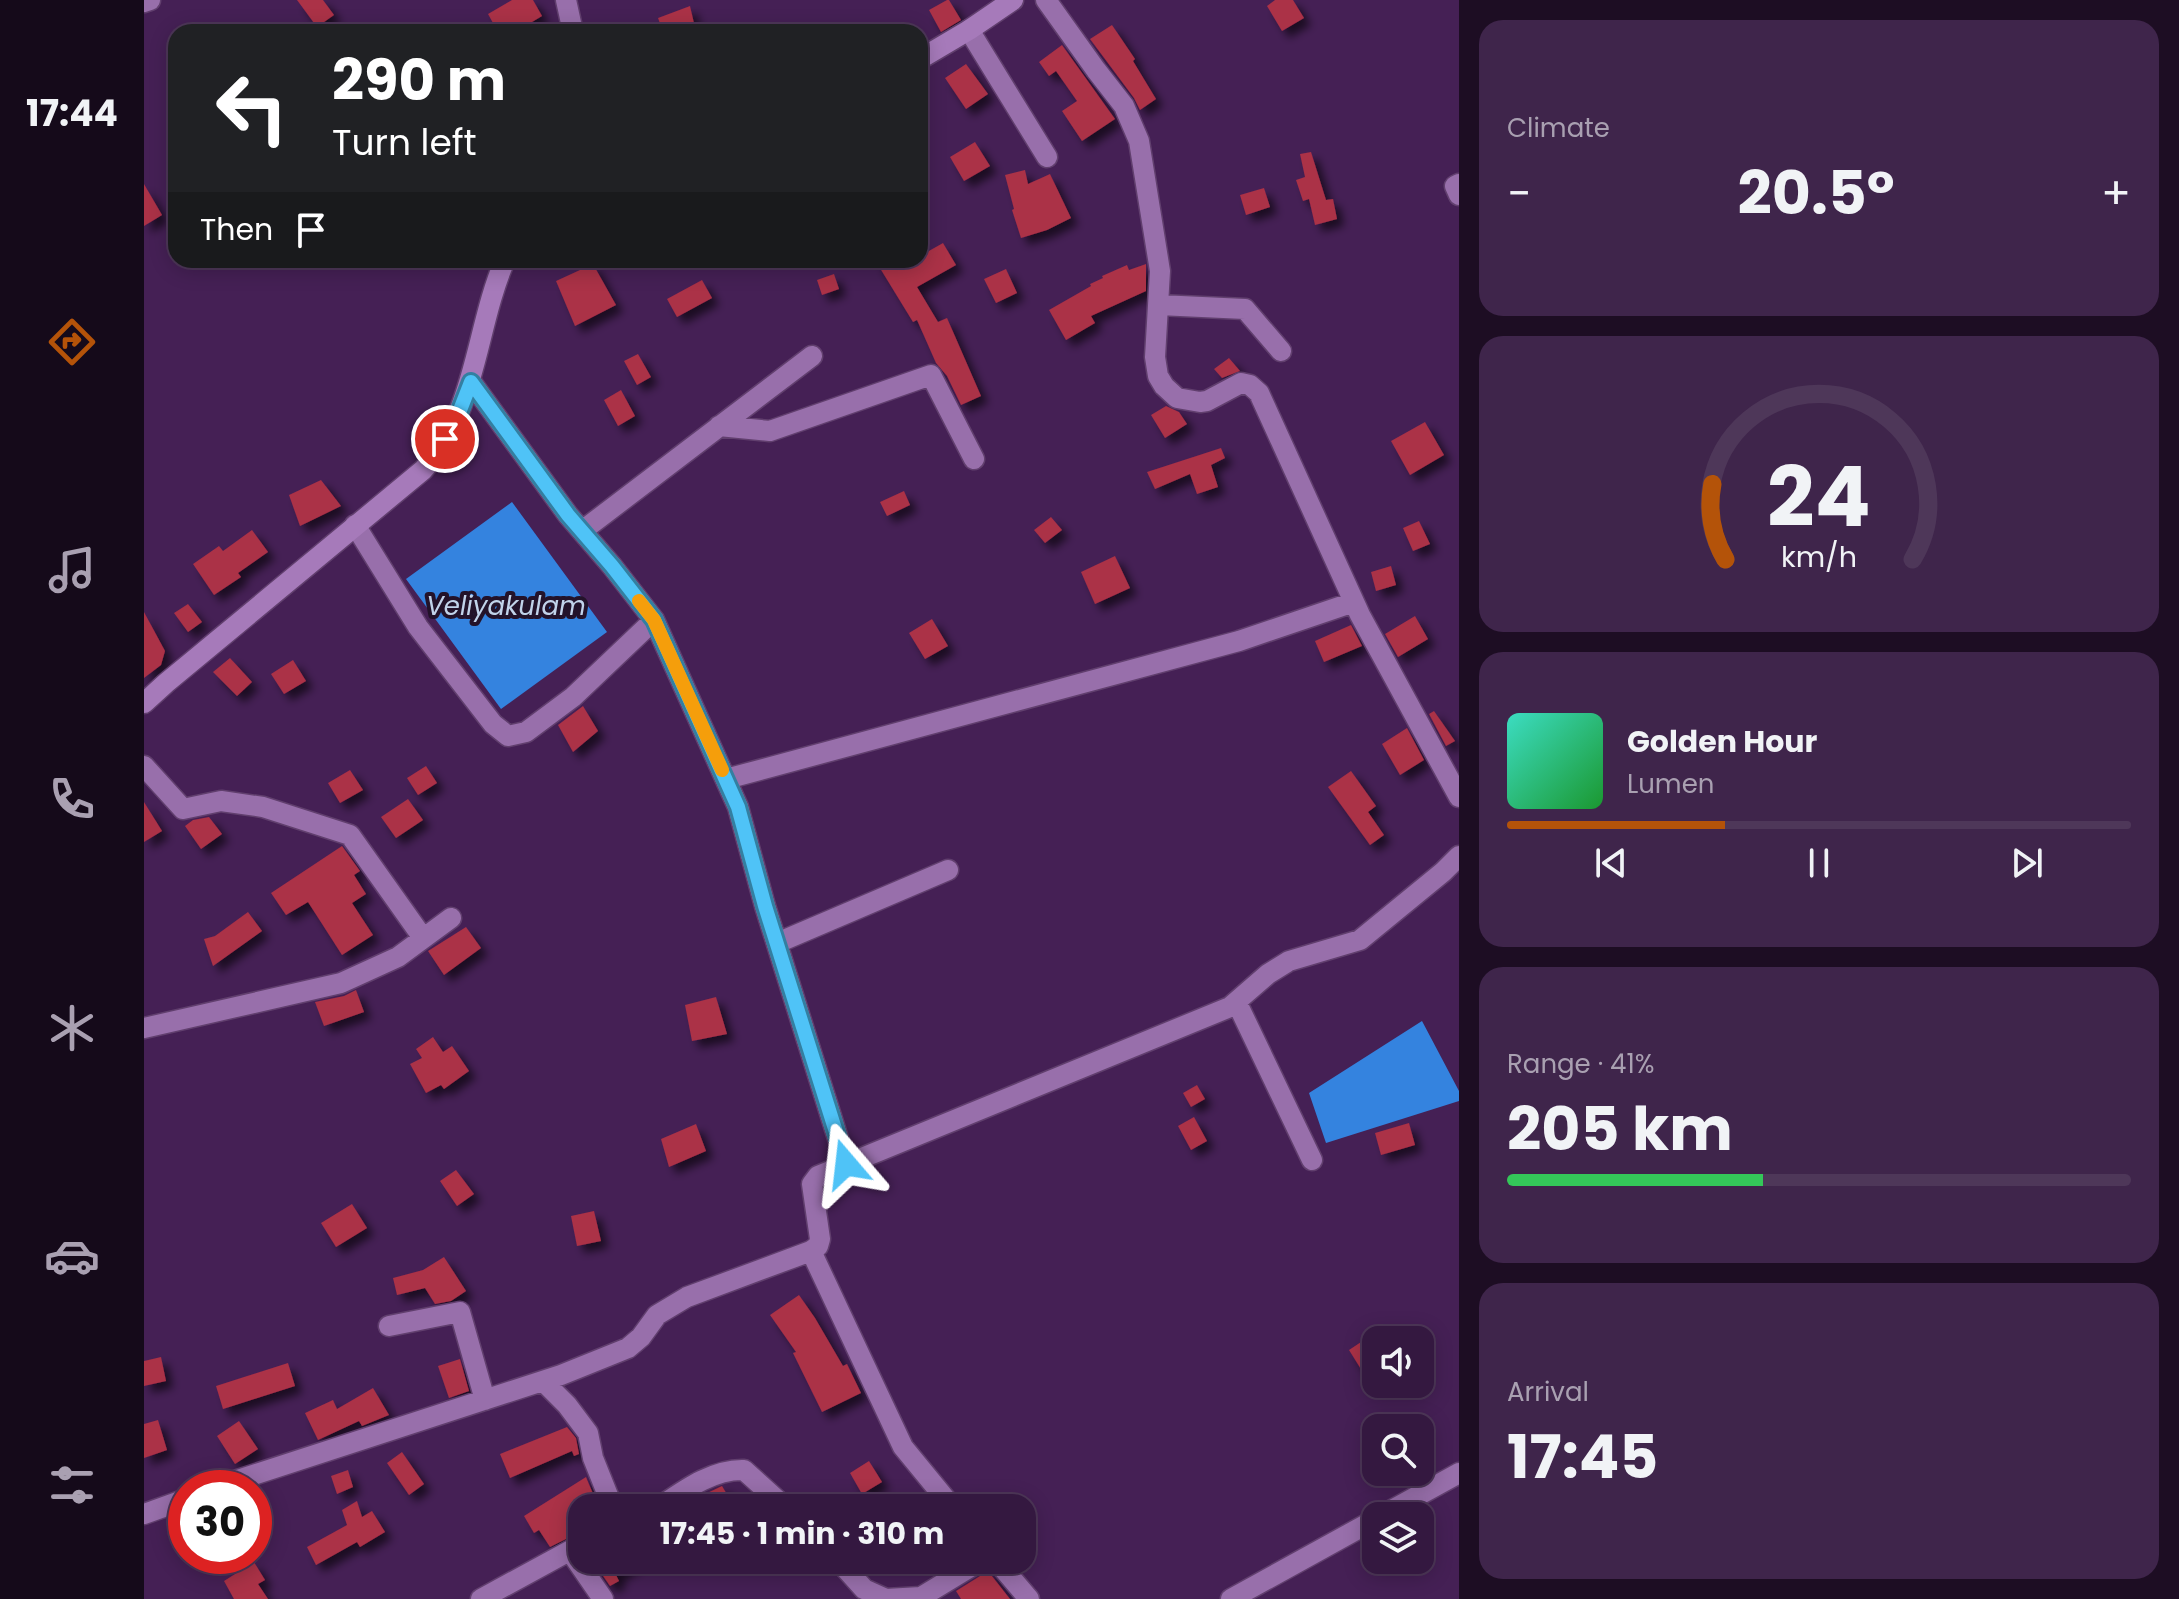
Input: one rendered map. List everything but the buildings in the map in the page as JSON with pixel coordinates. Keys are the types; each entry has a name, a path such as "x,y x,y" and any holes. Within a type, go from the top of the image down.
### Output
{"main road":[{"path":"928,54 1010,1"},
{"path":"144,703 436,456 455,423 471,382 503,268"}],"street":[{"path":"144,2 150,0"},
{"path":"566,0 571,24"},
{"path":"1046,0 1124,106 1139,141 1160,271 1156,367 1164,386 1177,398 1200,402 1241,383 1250,385 1259,393 1354,602 1459,797"},
{"path":"969,30 1047,157"},
{"path":"1459,184 1455,186 1459,195"},
{"path":"1159,305 1245,309 1281,351"},
{"path":"582,531 812,356"},
{"path":"719,426 770,431 931,375 974,459"},
{"path":"471,382 568,515 654,620 738,807 846,1164"},
{"path":"355,525 418,627 493,724 508,736 526,732 573,697 654,620"},
{"path":"726,779 1239,641 1354,602"},
{"path":"144,766 183,809 221,801 263,807 350,835 423,938"},
{"path":"269,1470 543,1381 628,1348 641,1337 657,1315 687,1297 818,1246 820,1239 812,1184 818,1176 1223,1010 1237,1003 1259,980 1289,961 1360,940 1459,856"},
{"path":"777,943 948,870"},
{"path":"144,1028 341,983 398,957 451,918"},
{"path":"1237,1003 1312,1160"},
{"path":"811,1251 903,1447 942,1494"},
{"path":"389,1326 460,1312 485,1400"},
{"path":"543,1381 567,1405 588,1433 593,1458 607,1494"},
{"path":"678,1494 728,1469 744,1470 771,1494"},
{"path":"1406,1502 1459,1473"},
{"path":"144,1514 168,1505"},
{"path":"1231,1599 1362,1526"},
{"path":"481,1599 568,1552"},
{"path":"590,1574 603,1599"},
{"path":"851,1574 864,1589 886,1599 921,1597 959,1574"},
{"path":"1008,1574 1029,1599"}],"water":[{"name":"Veliyakulam","path":"512,502 607,632 501,709 406,579"},
{"path":"1422,1021 1459,1091 1459,1101 1326,1143 1309,1093"}],"slow traffic":[{"path":"639,601 654,620 722,770"}],"route":[{"path":"445,439 455,423 471,382 568,515 654,620 738,807 765,906 846,1164"}]}
